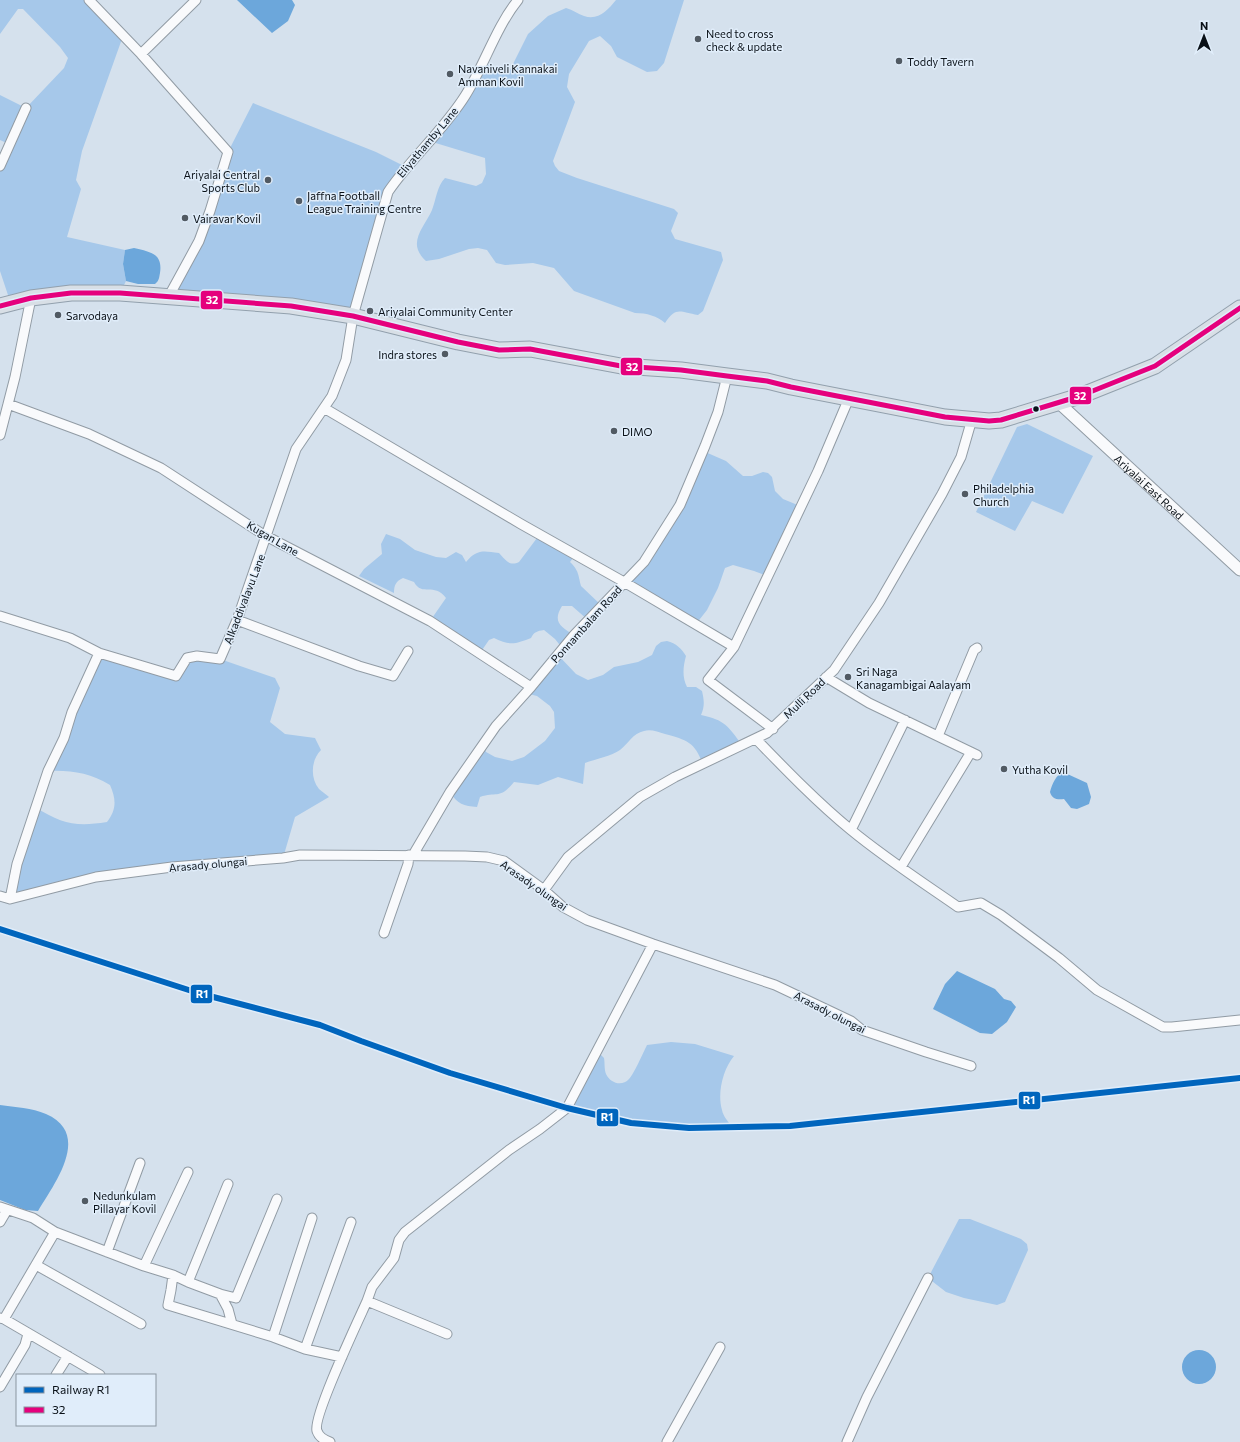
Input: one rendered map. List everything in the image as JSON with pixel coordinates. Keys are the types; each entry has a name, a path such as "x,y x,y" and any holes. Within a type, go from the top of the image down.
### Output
{"highway":[{"path":"0,306 31,298 71,293 120,293 291,306 353,316 463,344 499,350 530,349 621,366 681,370 767,381 945,417 989,421 1000,420 1059,403 1155,366 1240,308"}],"street":[{"path":"89,0 141,54 228,152 199,241 169,296"},
{"path":"141,54 196,0"},
{"name":"Eliyathamby Lane","path":"353,316 388,192 396,179 443,125 464,96 479,71 507,15 518,0"},
{"path":"0,166 26,108"},
{"path":"0,435 24,338 31,298"},
{"name":"Alkaddivalavu Lane","path":"0,616 70,638 99,653 176,676 187,658 197,656 220,659 237,620 267,537 296,449 332,396 346,360 353,316"},
{"name":"Ponnambalam Road","path":"384,933 411,855 450,792 496,726 531,687 573,636 644,562 680,505 718,412 727,376"},
{"path":"773,729 708,680 734,647 818,471 849,398"},
{"name":"Ariyalai East Road","path":"1059,403 1240,570"},
{"name":"Kugan Lane","path":"8,404 89,434 161,468 267,537 430,621 531,687"},
{"path":"324,408 734,647"},
{"name":"Mulli Road","path":"544,890 568,857 640,797 675,777 756,739 773,729 834,670 879,603 942,494 961,457 972,420"},
{"path":"237,620 359,666 393,676 408,651"},
{"path":"938,736 974,650 977,648"},
{"path":"0,896 10,899 17,864 48,771 64,738 72,712 99,653"},
{"path":"826,677 869,703 974,754 901,867"},
{"path":"851,830 905,720"},
{"path":"756,739 786,770 851,830 901,867 958,908 981,904 1001,915 1059,958 1097,990 1163,1027 1240,1020"},
{"name":"Arasady olungai","path":"10,899 96,877 172,867 283,858 300,854 487,857 504,861 544,890 563,907 587,920 775,985 851,1021 862,1030 885,1039 971,1066"},
{"path":"330,1442 322,1439 316,1430 316,1423 372,1287 394,1258 399,1240 405,1232 509,1150 567,1108 653,944"},
{"path":"108,1252 140,1163"},
{"path":"144,1266 188,1172"},
{"path":"188,1282 228,1184"},
{"path":"0,1222 4,1208 32,1218 55,1232 220,1294 236,1298 277,1199"},
{"path":"273,1337 312,1218"},
{"path":"305,1349 351,1222"},
{"path":"55,1232 2,1318 98,1374"},
{"path":"36,1265 141,1324"},
{"path":"172,1275 168,1305 273,1337 305,1349 342,1357"},
{"path":"846,1442 867,1397 928,1278"},
{"path":"220,1294 228,1309 232,1324"},
{"path":"367,1301 446,1334"},
{"path":"0,1387 25,1345 28,1334"},
{"path":"667,1442 720,1347"},
{"path":"57,1374 68,1356"}],"shaded area":[{"path":"0,0 89,0 123,36 82,151 76,180 81,189 67,237 125,250 123,264 126,281 120,293 11,304 0,271 0,166 9,144 0,140 0,95 26,108 64,68 68,58 60,47 23,9 18,9 0,34"},
{"path":"237,0 292,0 295,5 288,21 272,33"},
{"path":"616,0 684,0 664,63 657,71 647,72 617,57 611,46 600,36 589,41 569,74 567,87 575,102 553,161 559,171 674,209 678,213 671,231 675,239 721,252 723,260 703,311 698,315 676,312 672,314 665,323 652,315 635,313 574,291 554,268 533,263 505,265 496,263 487,250 478,248 469,249 439,259 426,261 417,248 418,236 432,210 442,181 445,178 476,186 482,183 486,174 485,158 429,141 483,62 503,74 509,72 528,34 548,16 566,8 584,16 594,17 606,11"},
{"name":"Jaffna Football League Training Centre","path":"253,103 376,152 408,168 396,179 353,316 169,296 199,241 228,152"},
{"path":"134,248 150,252 157,257 160,266 160,273 158,281 155,284 138,284 126,281 123,264 125,250"},
{"path":"1027,424 1093,456 1063,514 1032,501 1015,531 976,512 1017,427"},
{"path":"703,451 726,461 743,476 752,476 763,472 768,473 772,477 775,491 783,499 800,506 767,576 733,565 725,568 718,588 707,610 696,624 624,582 680,505"},
{"path":"386,534 400,539 415,550 436,557 446,558 456,552 462,555 466,562 477,553 489,552 499,553 512,564 519,562 540,534 576,554 570,562 577,570 581,586 601,605 588,620 572,606 562,606 558,616 559,624 574,635 563,649 555,639 544,630 536,632 531,638 517,643 509,643 494,638 489,640 480,653 430,621 446,598 442,593 433,590 421,589 414,582 403,578 396,584 394,593 359,576 364,569 382,554 381,544"},
{"path":"667,641 673,643 683,651 686,656 684,679 687,687 696,687 702,691 704,703 701,715 721,722 729,728 742,745 703,765 697,751 685,740 647,730 637,734 617,752 585,763 583,784 558,777 538,785 514,782 509,788 501,793 480,797 477,807 461,804 455,799 450,792 483,745 486,752 495,757 512,761 524,757 545,741 555,728 554,712 550,706 537,696 525,693 558,655 576,674 588,680 603,675 614,667 638,662 652,655 656,646 661,642"},
{"path":"99,653 175,676 187,658 220,659 275,678 280,688 270,722 285,734 315,738 321,750 315,759 313,769 314,780 319,789 329,797 295,817 283,858 96,877 10,899 35,807 61,821 78,824 107,822 113,813 114,799 110,785 80,773 48,771"},
{"path":"1063,772 1087,783 1091,797 1089,804 1077,809 1071,808 1064,799 1053,798 1050,792 1053,783 1058,775"},
{"path":"957,971 995,989 1004,999 1011,1001 1016,1007 1007,1022 992,1034 980,1033 933,1009 945,984"},
{"path":"671,1042 695,1044 734,1056 724,1074 720,1096 724,1116 731,1126 689,1128 631,1123 567,1108 600,1054 604,1058 605,1072 610,1080 616,1083 623,1083 631,1076 647,1045"},
{"path":"0,1105 29,1109 46,1114 60,1123 67,1134 68,1146 66,1160 53,1187 38,1211 25,1210 0,1200"},
{"path":"959,1219 970,1219 1021,1239 1027,1244 1028,1250 1005,1302 997,1305 964,1298 946,1292 928,1278"},
{"path":"1199,1350 1211,1355 1216,1367 1211,1379 1199,1384 1187,1379 1182,1367 1187,1355"}],"rail line":[{"name":"R1","path":"0,929 198,993 320,1025 450,1073 567,1108 631,1123 689,1128 790,1126 1240,1078"}],"transit line":[{"name":"32","path":"0,306 31,298 71,293 120,293 291,306 353,316 458,342 499,350 530,349 621,366 681,370 767,381 945,417 989,421 1001,420 1080,396 1155,366 1240,308"}],"place":[{"name":"Need to cross check & update","path":"698,39"},
{"name":"Toddy Tavern","path":"899,61"},
{"name":"Navaniveli Kannakai Amman Kovil","path":"450,74"},
{"name":"Ariyalai Central Sports Club","path":"268,180"},
{"name":"Jaffna Football League Training Centre","path":"299,201"},
{"name":"Vairavar Kovil","path":"185,218"},
{"name":"Ariyalai Community Center","path":"370,311"},
{"name":"Sarvodaya","path":"58,315"},
{"name":"Indra stores","path":"445,354"},
{"name":"DIMO","path":"614,431"},
{"name":"Philadelphia Church","path":"965,494"},
{"name":"Sri Naga Kanagambigai Aalayam","path":"848,677"},
{"name":"Yutha Kovil","path":"1004,769"},
{"name":"Nedunkulam Pillayar Kovil","path":"85,1201"}]}
